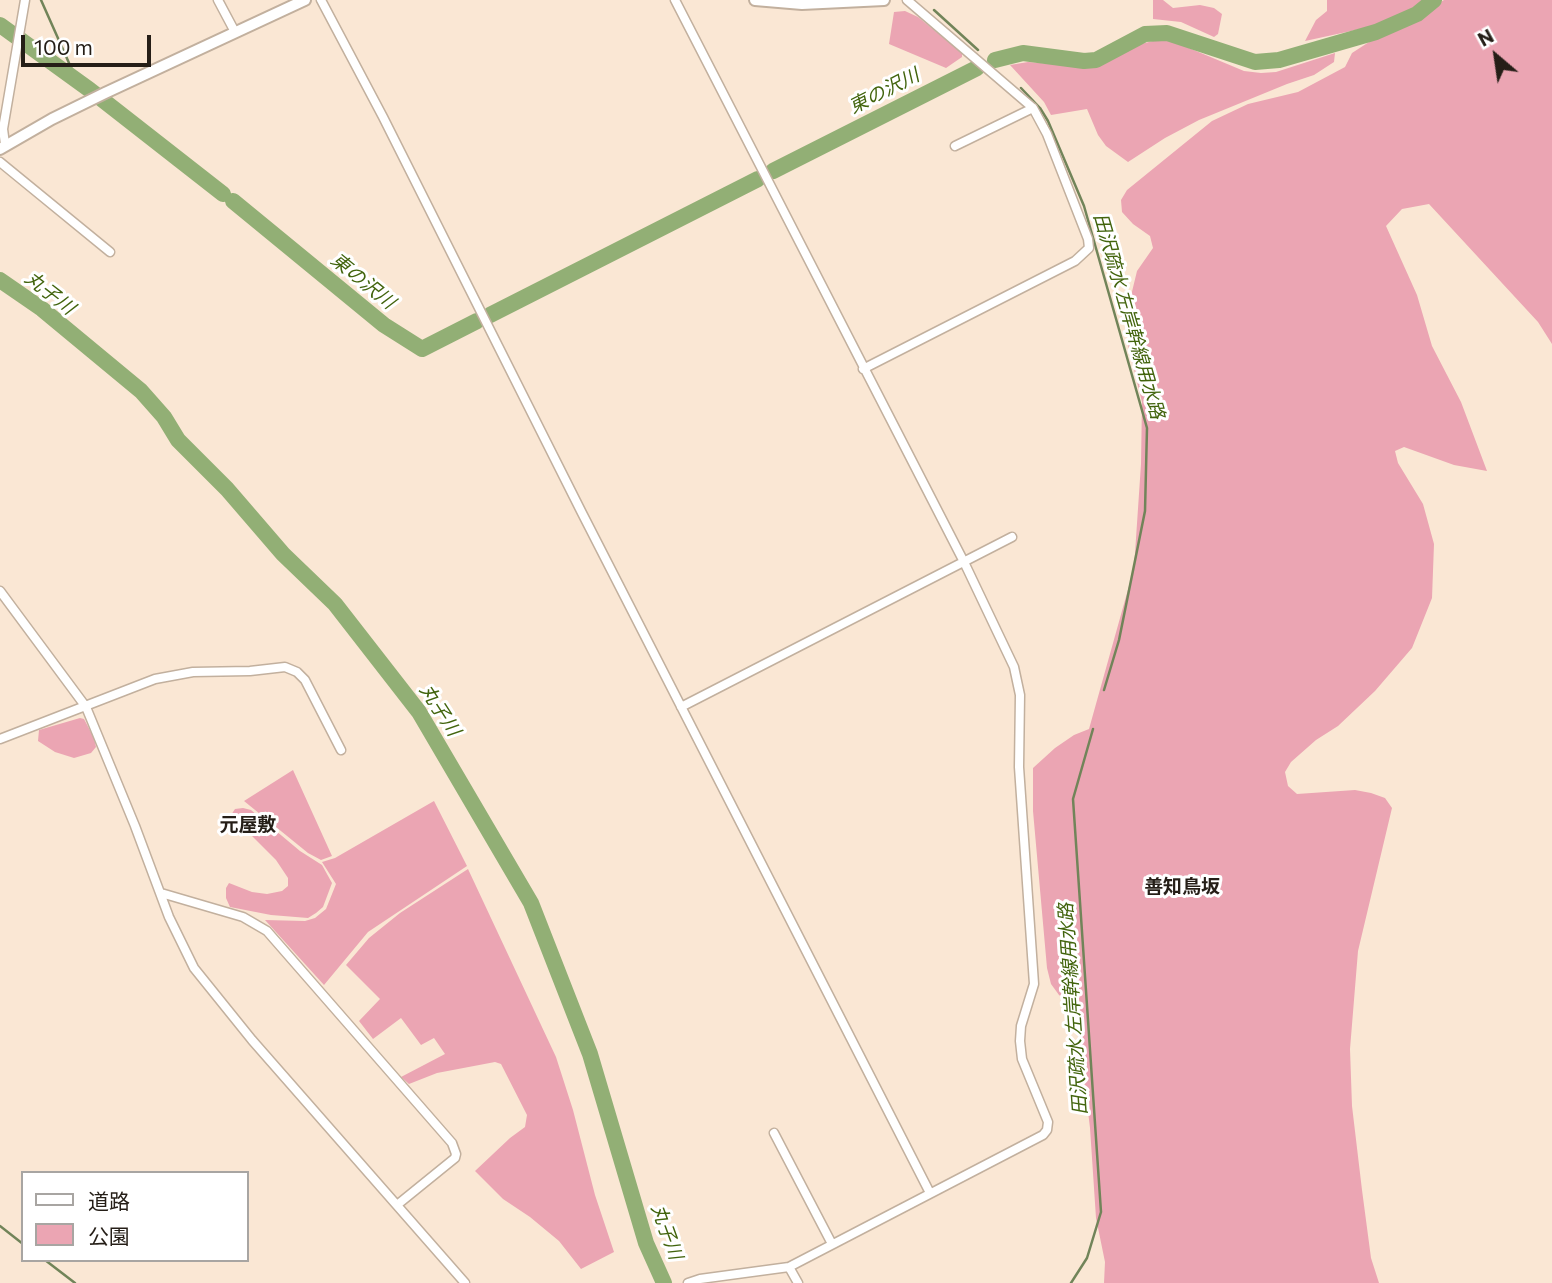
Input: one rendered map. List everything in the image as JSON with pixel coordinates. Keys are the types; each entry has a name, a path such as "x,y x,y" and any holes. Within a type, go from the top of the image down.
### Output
{"street":[{"path":"25,0 1,130 3,146 105,93 305,0"},
{"path":"218,0 235,33"},
{"path":"321,0 930,1194"},
{"path":"675,0 1010,654 1020,695 1019,767 1034,985 1021,1026 1020,1041 1023,1059 1048,1122 1043,1135 789,1267 688,1283"},
{"path":"755,0 802,4 884,0"},
{"path":"863,369 1075,261 1089,248 1088,239 1047,134 1033,108 906,0"},
{"path":"955,146 1033,108"},
{"path":"0,162 110,252"},
{"path":"681,707 1012,537"},
{"path":"0,591 86,707 179,941 194,968 252,1040 465,1283"},
{"path":"0,739 155,679 193,672 285,667 297,672 305,680 341,750"},
{"path":"161,893 243,917 267,931 452,1143 456,1154 454,1158 397,1205"},
{"path":"774,1133 832,1244"},
{"path":"789,1267 798,1283"}],"green space":[{"path":"1153,0 1163,0 1173,8 1200,5 1214,8 1222,14 1218,34 1214,37 1181,22 1153,19"},
{"path":"1327,0 1427,0 1417,9 1399,17 1365,28 1305,41 1316,20 1327,11"},
{"path":"1444,0 1552,0 1552,344 1538,322 1429,204 1402,209 1386,226 1417,295 1432,346 1461,402 1487,471 1454,465 1404,447 1395,451 1398,463 1423,504 1434,544 1432,598 1412,648 1375,691 1338,726 1316,740 1291,762 1285,772 1288,786 1297,794 1355,790 1385,798 1392,808 1358,951 1350,1049 1352,1106 1362,1190 1371,1258 1379,1283 1104,1283 1105,1262 1096,1218 1090,1128 1081,1053 1072,1004 1059,995 1051,984 1047,968 1033,811 1033,768 1055,748 1089,729 1134,568 1142,402 1128,345 1129,304 1137,271 1153,248 1150,236 1122,212 1121,200 1127,190 1212,121 1248,104 1298,92 1345,67 1352,53 1369,42"},
{"path":"905,11 918,17 962,53 962,57 946,68 889,44 894,12"},
{"path":"1161,39 1244,71 1261,73 1276,72 1335,53 1334,62 1314,75 1199,120 1128,162 1106,146 1087,109 1051,115 1044,102 1010,65 1028,62 1090,67 1104,64 1137,45"},
{"path":"84,719 94,738 96,747 91,753 74,758 55,752 38,741 39,730"},
{"path":"293,770 332,856 321,860 308,853 244,801"},
{"path":"434,801 467,866 368,932 324,985 265,920 305,921 315,918 326,909 336,884 322,862 335,858"},
{"path":"235,809 251,810 300,851 322,865 332,883 323,907 316,913 308,918 271,915 230,907 226,898 229,883 252,892 267,894 282,891 288,886 288,878 276,860 231,815"},
{"path":"468,869 556,1057 614,1252 581,1269 559,1241 503,1199 475,1171 525,1127 527,1115 501,1064 495,1062 437,1073 409,1084 401,1077 445,1054 434,1038 421,1045 401,1018 373,1039 359,1021 380,999 346,965 369,938 400,913"}],"waterway":[{"path":"41,0 77,81"},
{"name":"東の沢川","path":"995,60 1023,53 1084,61 1096,60 1145,34 1167,33 1255,62 1279,60 1376,32 1417,14 1434,0"},
{"name":"田沢疏水 左岸幹線用水路","path":"934,10 978,50"},
{"name":"東の沢川","path":"0,25 90,90 223,194"},
{"name":"東の沢川","path":"773,171 977,68"},
{"name":"田沢疏水 左岸幹線用水路","path":"1021,88 1048,121 1084,206 1147,428 1145,511 1119,640 1104,690"},
{"name":"東の沢川","path":"490,315 758,179"},
{"name":"東の沢川","path":"233,201 384,325 422,349 477,321"},
{"name":"丸子川","path":"0,280 42,309 141,391 164,417 178,440 227,489 283,554 335,604 419,712 531,903 590,1054 646,1243 664,1283"},
{"name":"田沢疏水 左岸幹線用水路","path":"1071,1283 1087,1258 1101,1212 1073,799 1093,729"},
{"path":"0,1226 21,1242"},
{"path":"48,1262 75,1283"}],"district":[{"name":"元屋敷","path":"248,825"},
{"name":"善知鳥坂","path":"1182,887"}]}
